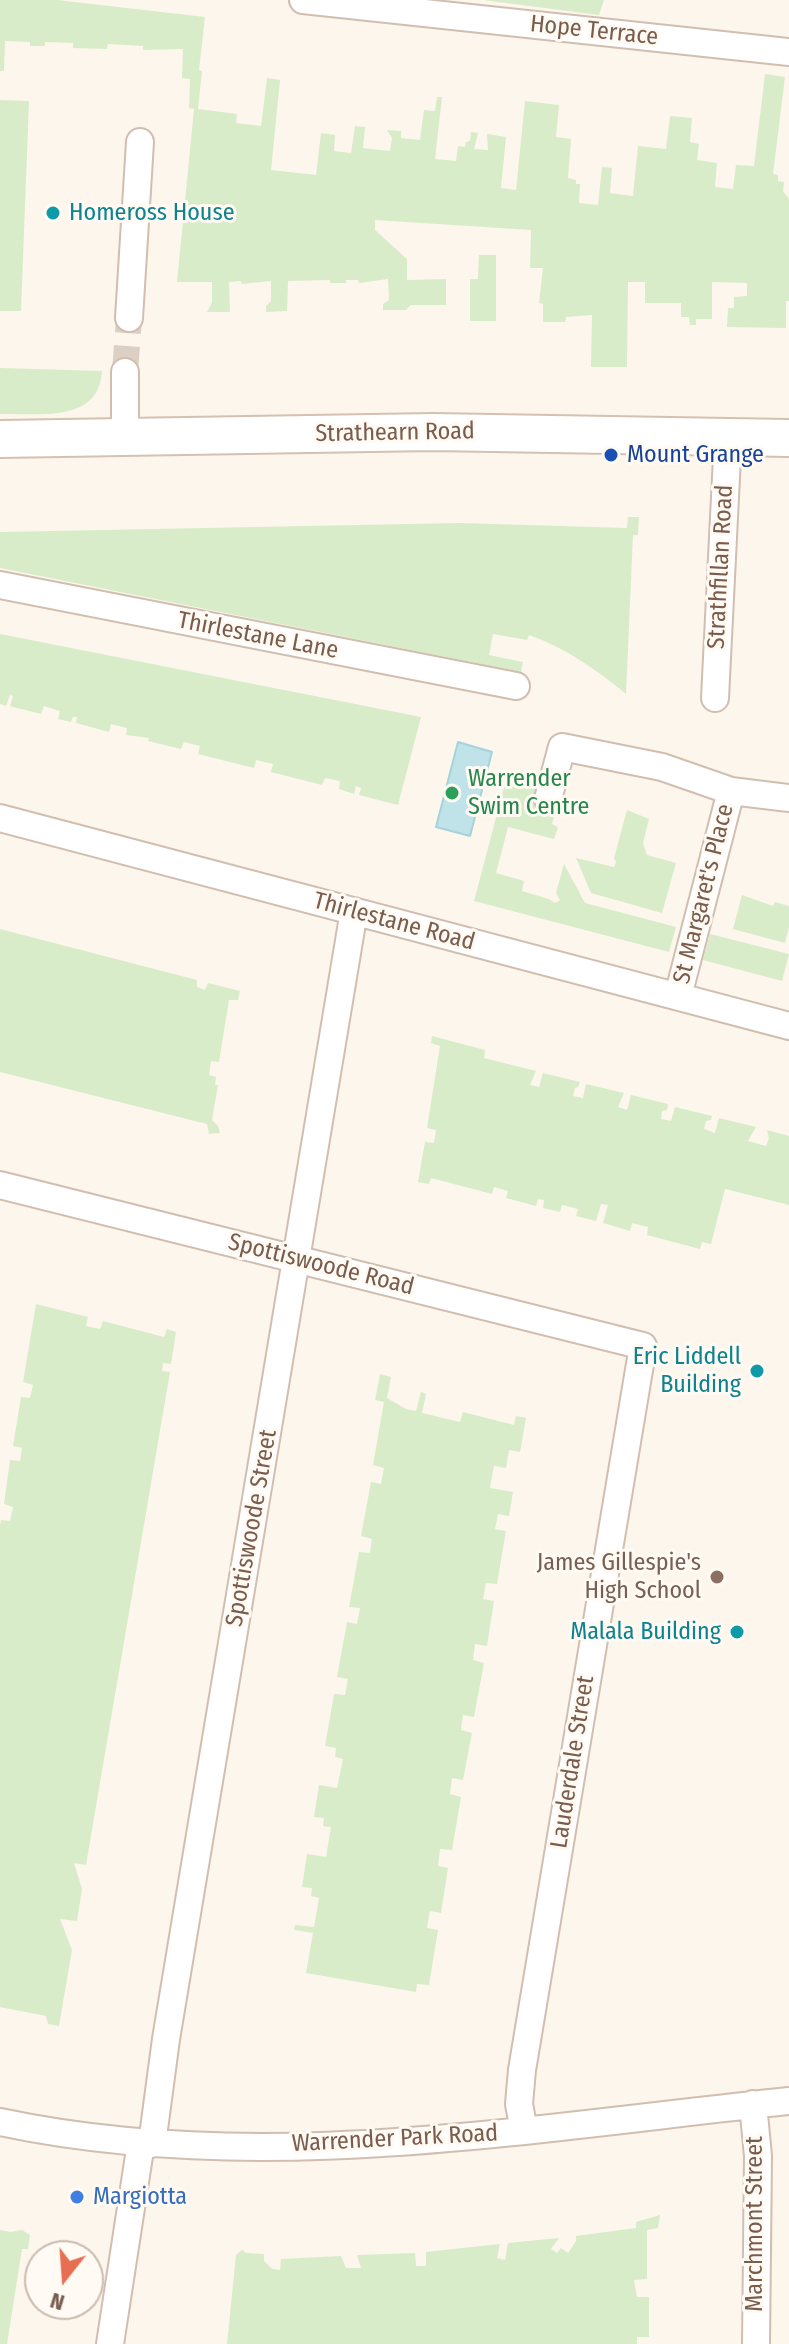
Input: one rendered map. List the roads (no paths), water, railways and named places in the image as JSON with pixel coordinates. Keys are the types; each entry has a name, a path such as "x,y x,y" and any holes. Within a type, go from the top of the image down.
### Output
{"street":[{"name":"Hope Terrace","path":"303,0 789,52"},
{"path":"129,318 140,142"},
{"path":"125,372 125,436"},
{"name":"Strathearn Road","path":"0,439 462,432 789,438"},
{"name":"Strathfillan Road","path":"715,698 728,437"},
{"name":"Thirlestane Lane","path":"0,585 516,686"},
{"name":"St Margaret's Place","path":"548,799 562,747 662,767 731,791 789,798"},
{"name":"St Margaret's Place","path":"678,996 731,791"},
{"name":"Thirlestane Road","path":"0,818 789,1026"},
{"name":"Spottiswoode Street","path":"110,2344 166,2039 354,911"},
{"name":"Spottiswoode Road","path":"0,1185 643,1346"},
{"name":"Lauderdale Street","path":"524,2131 519,2092 522,2070 643,1346"},
{"name":"Warrender Park Road","path":"0,2122 146,2144 260,2146 404,2142 789,2101"},
{"name":"Marchmont Street","path":"753,2104 758,2156 756,2344"}],"water":[{"path":"458,742 492,752 470,836 436,827"}],"tunnel":[{"path":"125,372 129,318"}],"place":[{"name":"Homeross House","path":"53,213"},
{"name":"Mount Grange","path":"611,455"},
{"name":"Warrender Swim Centre","path":"452,793"},
{"name":"Eric Liddell Building","path":"757,1371"},
{"name":"James Gillespie's High School","path":"717,1577"},
{"name":"Malala Building","path":"737,1632"},
{"name":"Margiotta","path":"77,2197"}]}
